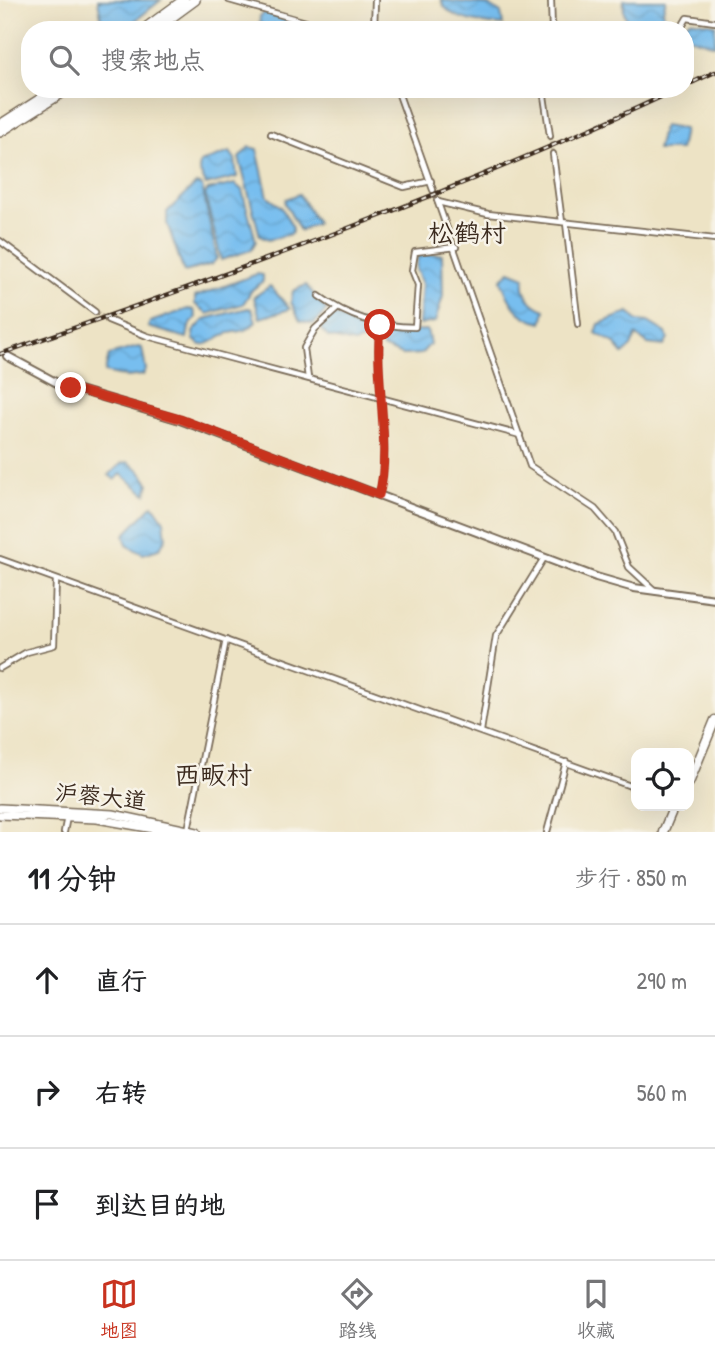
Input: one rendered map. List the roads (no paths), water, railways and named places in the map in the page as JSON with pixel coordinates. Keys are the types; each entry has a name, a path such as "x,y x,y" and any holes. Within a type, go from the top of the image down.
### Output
{"highway":[{"path":"157,21 187,2"},
{"path":"165,21 187,2"},
{"path":"0,125 42,98"},
{"path":"0,132 54,98"},
{"path":"694,760 715,709"},
{"path":"694,771 715,720"},
{"path":"665,832 675,811"}],"main road":[{"path":"7,356 59,384 180,419 605,580 655,591 715,599"},
{"name":"沪蓉大道","path":"0,808 105,813 197,832"},
{"name":"沪蓉大道","path":"0,815 127,822 172,832"}],"street":[{"path":"229,0 302,21"},
{"path":"374,21 375,0"},
{"path":"551,0 552,21"},
{"path":"685,21 687,18 715,22"},
{"path":"400,98 433,190"},
{"path":"544,98 550,136"},
{"path":"271,134 404,187 431,181"},
{"path":"553,154 578,324"},
{"path":"655,591 629,567 614,532 595,509 567,488 532,468 456,247 437,201 488,214 715,239"},
{"path":"0,241 95,312"},
{"path":"319,296 339,309 380,325 415,327 418,285 411,267 415,252 456,247"},
{"path":"308,378 304,348 321,321 339,309"},
{"path":"108,320 148,336 520,435"},
{"path":"379,495 384,473 379,397 380,325"},
{"path":"481,732 496,636 544,558"},
{"path":"0,559 631,786"},
{"path":"0,668 27,652 54,645 56,580"},
{"path":"188,830 226,640"},
{"path":"547,832 566,762"},
{"path":"64,832 68,817"}],"water":[{"path":"98,0 161,0 135,21 102,21"},
{"path":"441,0 488,5 501,13 502,21 467,20 451,13"},
{"path":"624,0 666,0 663,10 665,21 628,21"},
{"path":"266,12 292,21 260,21 260,16"},
{"path":"689,20 715,24 715,45 694,39 694,21"},
{"path":"663,126 684,129 680,150 657,150"},
{"path":"249,147 257,149 268,197 281,207 293,228 291,234 268,240 260,236 239,158"},
{"path":"230,152 235,159 237,177 206,185 199,170 200,163"},
{"path":"196,184 202,186 217,258 212,264 184,272 167,223 167,212"},
{"path":"235,184 242,190 256,241 251,250 221,260 205,194 208,190"},
{"path":"299,194 317,223 300,231 285,203 286,199"},
{"path":"442,254 443,296 435,322 419,325 422,284 416,269 418,255"},
{"path":"510,271 525,277 525,293 535,305 545,310 542,323 520,313 511,302 501,280"},
{"path":"257,274 263,275 263,281 252,290 243,304 207,314 195,304 195,297"},
{"path":"306,285 327,310 314,324 300,321 291,302 293,291"},
{"path":"270,286 290,309 260,318 254,297"},
{"path":"188,309 194,310 196,317 189,327 187,338 148,327 150,322"},
{"path":"252,309 256,322 247,329 228,333 201,345 194,340 193,332 205,319"},
{"path":"629,312 637,321 648,322 666,333 668,339 664,346 648,344 636,335 631,347 623,354 614,343 596,333 599,324"},
{"path":"333,315 372,327 376,330 375,337 354,343 328,337 320,327"},
{"path":"427,330 430,344 421,354 403,355 382,347 383,331"},
{"path":"142,348 146,370 143,375 127,377 105,372 109,355"},
{"path":"128,462 139,470 149,484 146,494 121,474 115,480 109,475 122,463"},
{"path":"153,505 164,521 166,538 159,549 143,554 127,545 124,535"}],"tunnel":[{"path":"550,136 553,154"},
{"path":"95,312 108,320"}],"railway":[{"path":"694,82 715,72"},
{"path":"0,354 257,262 427,197 658,98"}],"district":[{"name":"松鹤村","path":"467,232"},
{"name":"西畈村","path":"213,774"}]}
